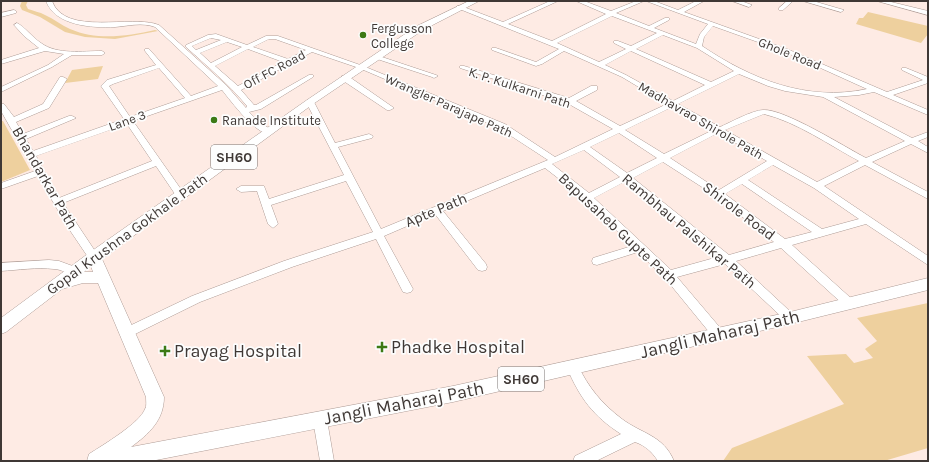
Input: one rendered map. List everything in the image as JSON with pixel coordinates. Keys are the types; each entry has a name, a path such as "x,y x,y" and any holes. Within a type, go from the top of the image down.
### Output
{"main road":[{"name":"Gopal Krushna Gokhale Path","path":"1,327 74,271 89,257 180,195 310,102 420,28 459,7 475,1"},
{"path":"89,257 103,279 155,397 155,409 151,417 138,430 96,461"},
{"path":"51,289 85,277 103,279"},
{"name":"Jangli Maharaj Path","path":"112,461 150,452 453,394 573,368 790,318 928,284"}],"street":[{"path":"49,1 51,9 71,20 112,25 142,23 154,24 248,109 256,124 269,132"},
{"path":"503,24 555,1"},
{"path":"579,1 698,47 738,72 779,86 813,94 856,93 876,89"},
{"path":"552,43 612,13 641,1"},
{"name":"Ghole Road","path":"649,1 785,50 888,94 928,113"},
{"path":"735,1 749,5"},
{"path":"781,9 790,1"},
{"path":"806,1 842,10"},
{"path":"880,1 928,13"},
{"path":"678,12 697,2"},
{"name":"Madhavrao Shirole Path","path":"459,7 565,48 601,64 817,186 928,261"},
{"path":"1,15 14,12"},
{"path":"649,28 667,20"},
{"path":"698,47 702,34 711,24"},
{"path":"17,25 44,49"},
{"path":"207,30 213,36 287,62"},
{"path":"601,64 662,33"},
{"path":"213,36 188,46 237,89 251,106 248,109"},
{"name":"Wrangler Parajape Path","path":"210,66 247,47 274,36 361,67 502,126 550,162"},
{"path":"196,53 226,40"},
{"path":"616,42 711,85"},
{"path":"494,49 536,64 565,48"},
{"path":"1,62 44,49 70,53 102,52"},
{"path":"147,50 159,66 189,98"},
{"name":"Off FC Road","path":"237,89 311,50"},
{"path":"1,90 50,66 70,53"},
{"path":"376,57 434,76"},
{"path":"159,66 105,85 180,195"},
{"name":"K. P. Kulkarni Path","path":"462,67 570,101 620,130"},
{"path":"904,69 928,80"},
{"name":"Apte Path","path":"127,333 196,300 247,279 379,234 550,162 585,147 738,72"},
{"path":"248,109 258,107 311,76"},
{"path":"345,78 390,108"},
{"path":"12,121 46,106 63,79"},
{"path":"888,94 928,80"},
{"name":"Lane 3","path":"31,156 223,87"},
{"path":"570,101 594,88"},
{"path":"824,94 928,150"},
{"path":"310,102 407,289"},
{"name":"Bhandarkar Path","path":"2,108 12,121 89,257"},
{"path":"588,197 712,133 758,113 768,112 803,127 928,196"},
{"path":"21,138 72,118"},
{"name":"Shirole Road","path":"620,130 664,157 719,194 784,244 849,303"},
{"path":"817,186 866,161 928,134"},
{"path":"332,146 369,136"},
{"name":"Rambhau Palshikar Path","path":"585,147 626,177 727,259 790,318"},
{"path":"719,194 773,160"},
{"path":"57,202 158,162"},
{"name":"Bapusaheb Gupte Path","path":"550,162 670,275 718,334"},
{"path":"1,186 40,172"},
{"path":"266,203 348,177"},
{"path":"742,180 821,233"},
{"path":"241,189 261,188 273,224"},
{"path":"437,210 482,268"},
{"path":"670,275 868,220"},
{"path":"597,261 641,247"},
{"path":"1,267 49,264 59,265 74,271"},
{"path":"573,368 582,387 592,401 618,424 634,435 646,439 657,447 667,461"},
{"path":"320,420 327,461"},
{"path":"580,461 634,435"}],"shaded area":[{"path":"22,1 28,1 26,5 28,9 43,14 81,33 112,36 155,30 158,31 115,39 85,37 65,32 40,17 22,10 20,6"},
{"path":"868,12 928,26 928,34 921,43 856,24 859,18 863,18"},
{"path":"103,66 98,79 65,83 72,70"},
{"path":"1,121 3,121 30,170 1,182"},
{"path":"928,303 928,448 884,461 723,461 732,448 844,404 807,356 846,354 854,363 873,358 865,349 877,341 857,318"}],"place":[{"name":"Fergusson College","path":"363,35"},
{"name":"Ranade Institute","path":"214,120"},
{"name":"Phadke Hospital","path":"382,347"},
{"name":"Prayag Hospital","path":"165,351"}]}
